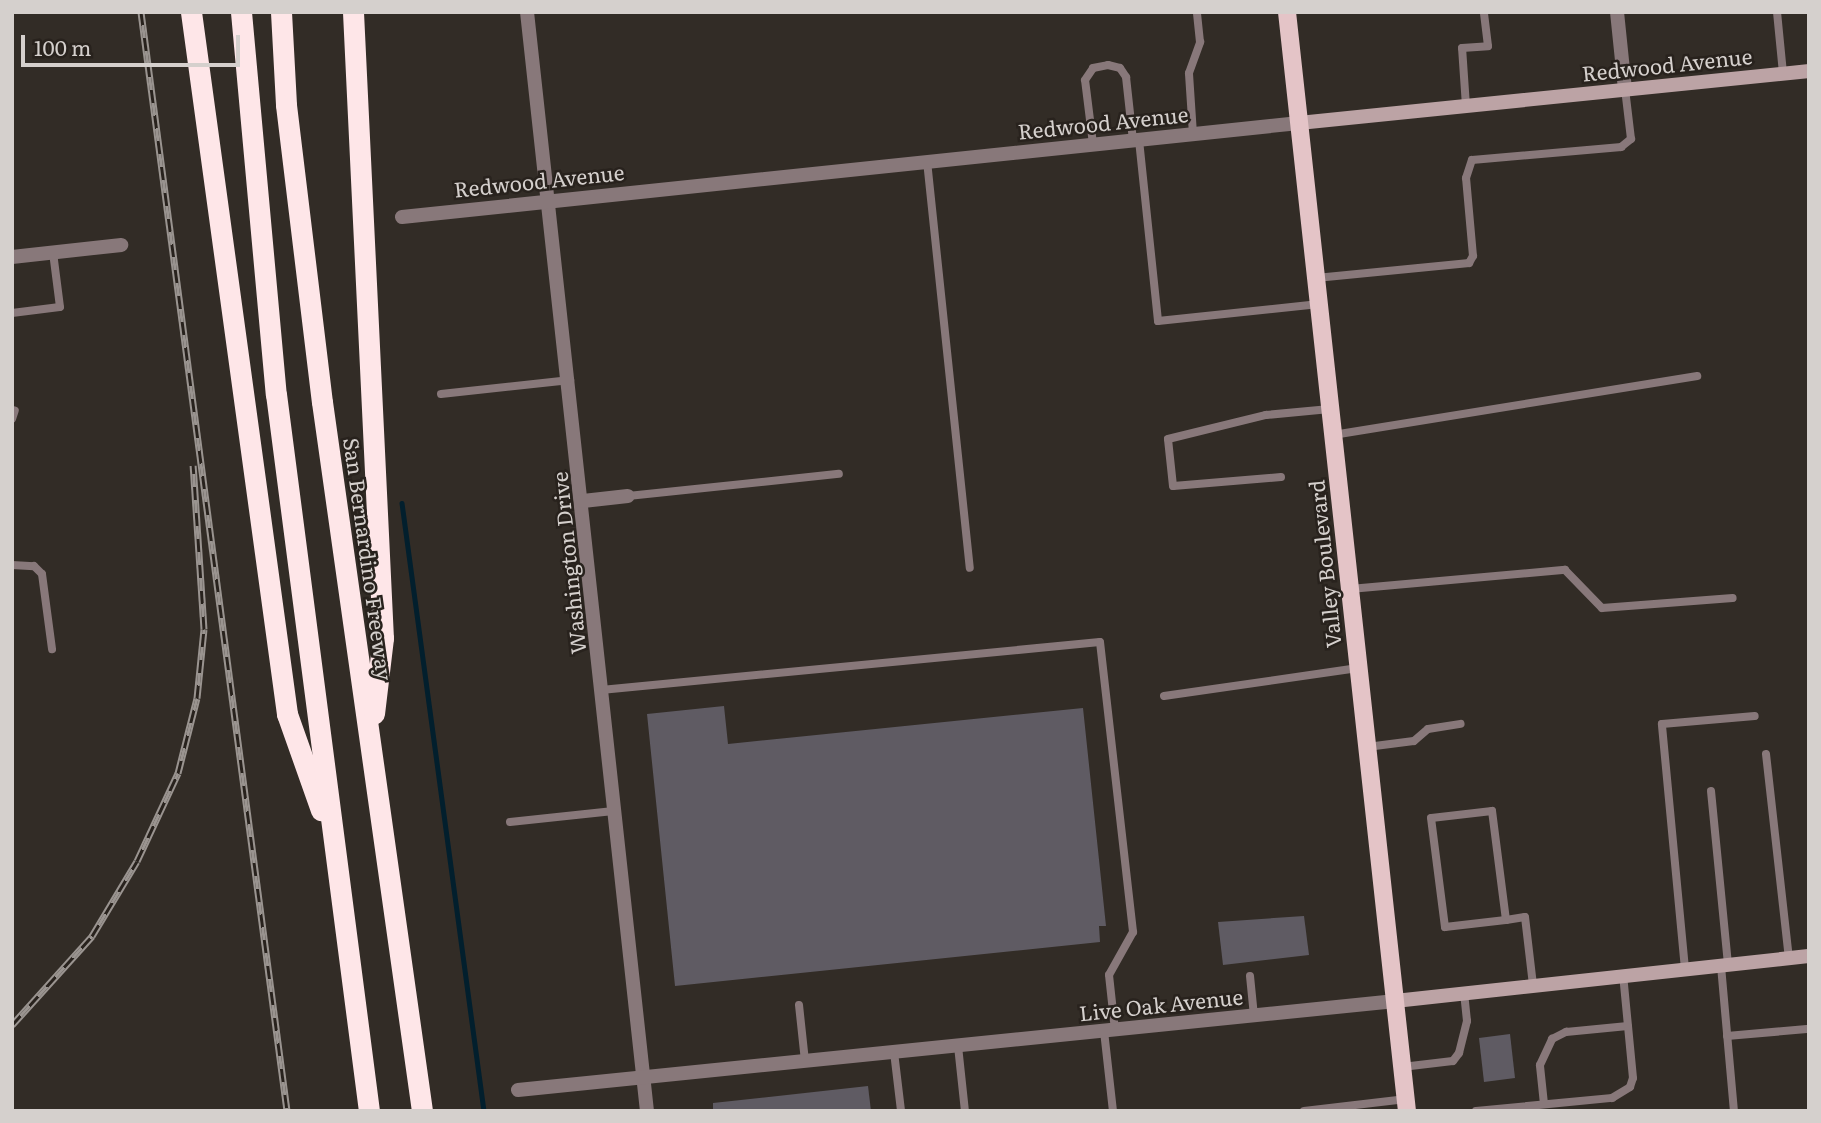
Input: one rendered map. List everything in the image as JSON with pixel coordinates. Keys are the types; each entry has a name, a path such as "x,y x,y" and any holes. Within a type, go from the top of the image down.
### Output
{"highway":[{"path":"191,12 287,714 336,854"},
{"path":"241,12 276,394 369,1111"},
{"name":"San Bernardino Freeway","path":"281,12 286,105 322,402 422,1111"},
{"path":"354,12 383,638 370,743"}],"main road":[{"name":"Valley Boulevard","path":"1287,12 1406,1105"}],"street":[{"name":"Washington Drive","path":"527,12 570,380 613,811 647,1111"},
{"path":"1616,12 1625,89"},
{"name":"Redwood Avenue","path":"402,217 1809,71"},
{"path":"12,257 121,245"},
{"path":"583,500 628,496"},
{"name":"Live Oak Avenue","path":"518,1090 1464,994 1623,974 1809,957"}],"lane":[{"path":"1193,134 1189,73 1200,42 1197,12"},
{"path":"1466,106 1462,48 1488,46 1485,12"},
{"path":"1777,12 1783,73"},
{"path":"1093,144 1085,80 1093,68 1108,65 1120,68 1126,77 1136,140 1158,321 1319,304"},
{"path":"1316,278 1469,263 1473,256 1466,178 1472,160 1620,147 1631,139 1625,89"},
{"path":"927,161 970,568"},
{"path":"12,313 60,307 53,253"},
{"path":"1333,435 1698,376"},
{"path":"441,394 570,380"},
{"path":"1281,477 1173,486 1168,439 1266,415 1330,409"},
{"path":"628,496 839,474"},
{"path":"12,565 34,566 42,574 52,649"},
{"path":"1350,589 1566,569 1602,608 1733,598"},
{"path":"601,690 1100,642 1133,932 1109,975 1113,1111"},
{"path":"1164,696 1358,668"},
{"path":"1685,969 1662,724 1755,716"},
{"path":"1367,747 1414,741 1428,729 1461,724"},
{"path":"1766,754 1789,959"},
{"path":"1711,791 1734,1111"},
{"path":"510,822 613,811"},
{"path":"1506,920 1492,811 1431,818 1446,927 1525,918 1534,985"},
{"path":"1476,1111 1612,1098 1630,1087 1633,1078 1623,974"},
{"path":"1250,976 1254,1016"},
{"path":"1402,1067 1453,1061 1459,1053 1468,1021 1464,994"},
{"path":"799,1005 805,1061"},
{"path":"1544,1104 1540,1065 1552,1039 1566,1032 1628,1026"},
{"path":"1727,1036 1807,1029"},
{"path":"958,1046 965,1111"},
{"path":"894,1052 901,1111"},
{"path":"1304,1111 1406,1105"}],"building":[{"path":"724,706 728,744 1083,708 1106,926 1099,926 1100,942 675,986 647,714"},
{"path":"1304,916 1309,955 1223,965 1218,922"},
{"path":"1510,1034 1515,1078 1484,1082 1479,1038"},
{"path":"868,1086 871,1111 713,1111 713,1103"}],"waterway":[{"path":"402,503 484,1111"}],"railway":[{"path":"141,12 287,1111"},
{"path":"12,1025 92,936 137,861 178,773 197,698 204,629 193,465"}]}
